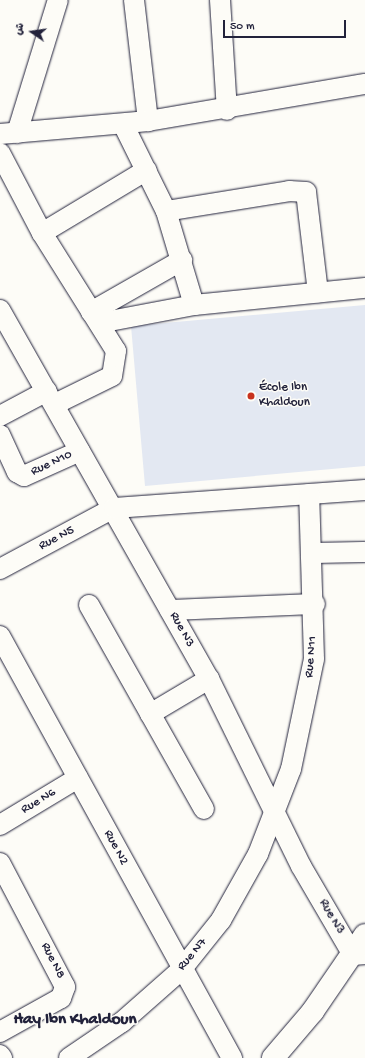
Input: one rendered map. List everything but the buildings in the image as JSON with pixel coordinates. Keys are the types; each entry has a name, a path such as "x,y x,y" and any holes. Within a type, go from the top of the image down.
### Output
{"main road":[{"path":"273,1058 359,955 365,935"}],"street":[{"path":"58,0 8,134 122,124 227,110 365,84"},
{"path":"134,0 148,121"},
{"path":"220,0 227,110"},
{"path":"122,124 147,170 166,211 182,260 194,305"},
{"path":"0,153 42,233 116,351 112,376 0,416"},
{"path":"42,233 147,170"},
{"path":"166,211 289,191 306,192 318,292"},
{"path":"95,318 182,260"},
{"path":"95,318 194,305 365,288"},
{"name":"Rue N3","path":"0,310 114,508 209,679 273,815 359,955"},
{"name":"Rue N10","path":"0,435 17,472 24,476 80,451"},
{"path":"114,508 365,490"},
{"name":"Rue N11","path":"273,815 302,722 314,659 315,604 309,494"},
{"name":"Rue N5","path":"0,569 114,508"},
{"path":"312,553 365,552"},
{"path":"170,610 315,604"},
{"path":"90,605 204,809"},
{"name":"Rue N2","path":"0,636 181,970 232,1058"},
{"path":"150,714 209,679"},
{"name":"Rue N6","path":"0,825 78,778"},
{"name":"Rue N7","path":"69,1058 122,1022 181,970 240,891 273,815"},
{"name":"Rue N8","path":"0,863 65,987 61,998 0,1032"}],"shaded area":[{"name":"École Ibn Khaldoun","path":"365,305 365,466 145,486 131,326"}],"place":[{"name":"École Ibn Khaldoun","path":"251,396"}],"district":[{"name":"Hay Ibn Khaldoun","path":"75,1021"}]}
